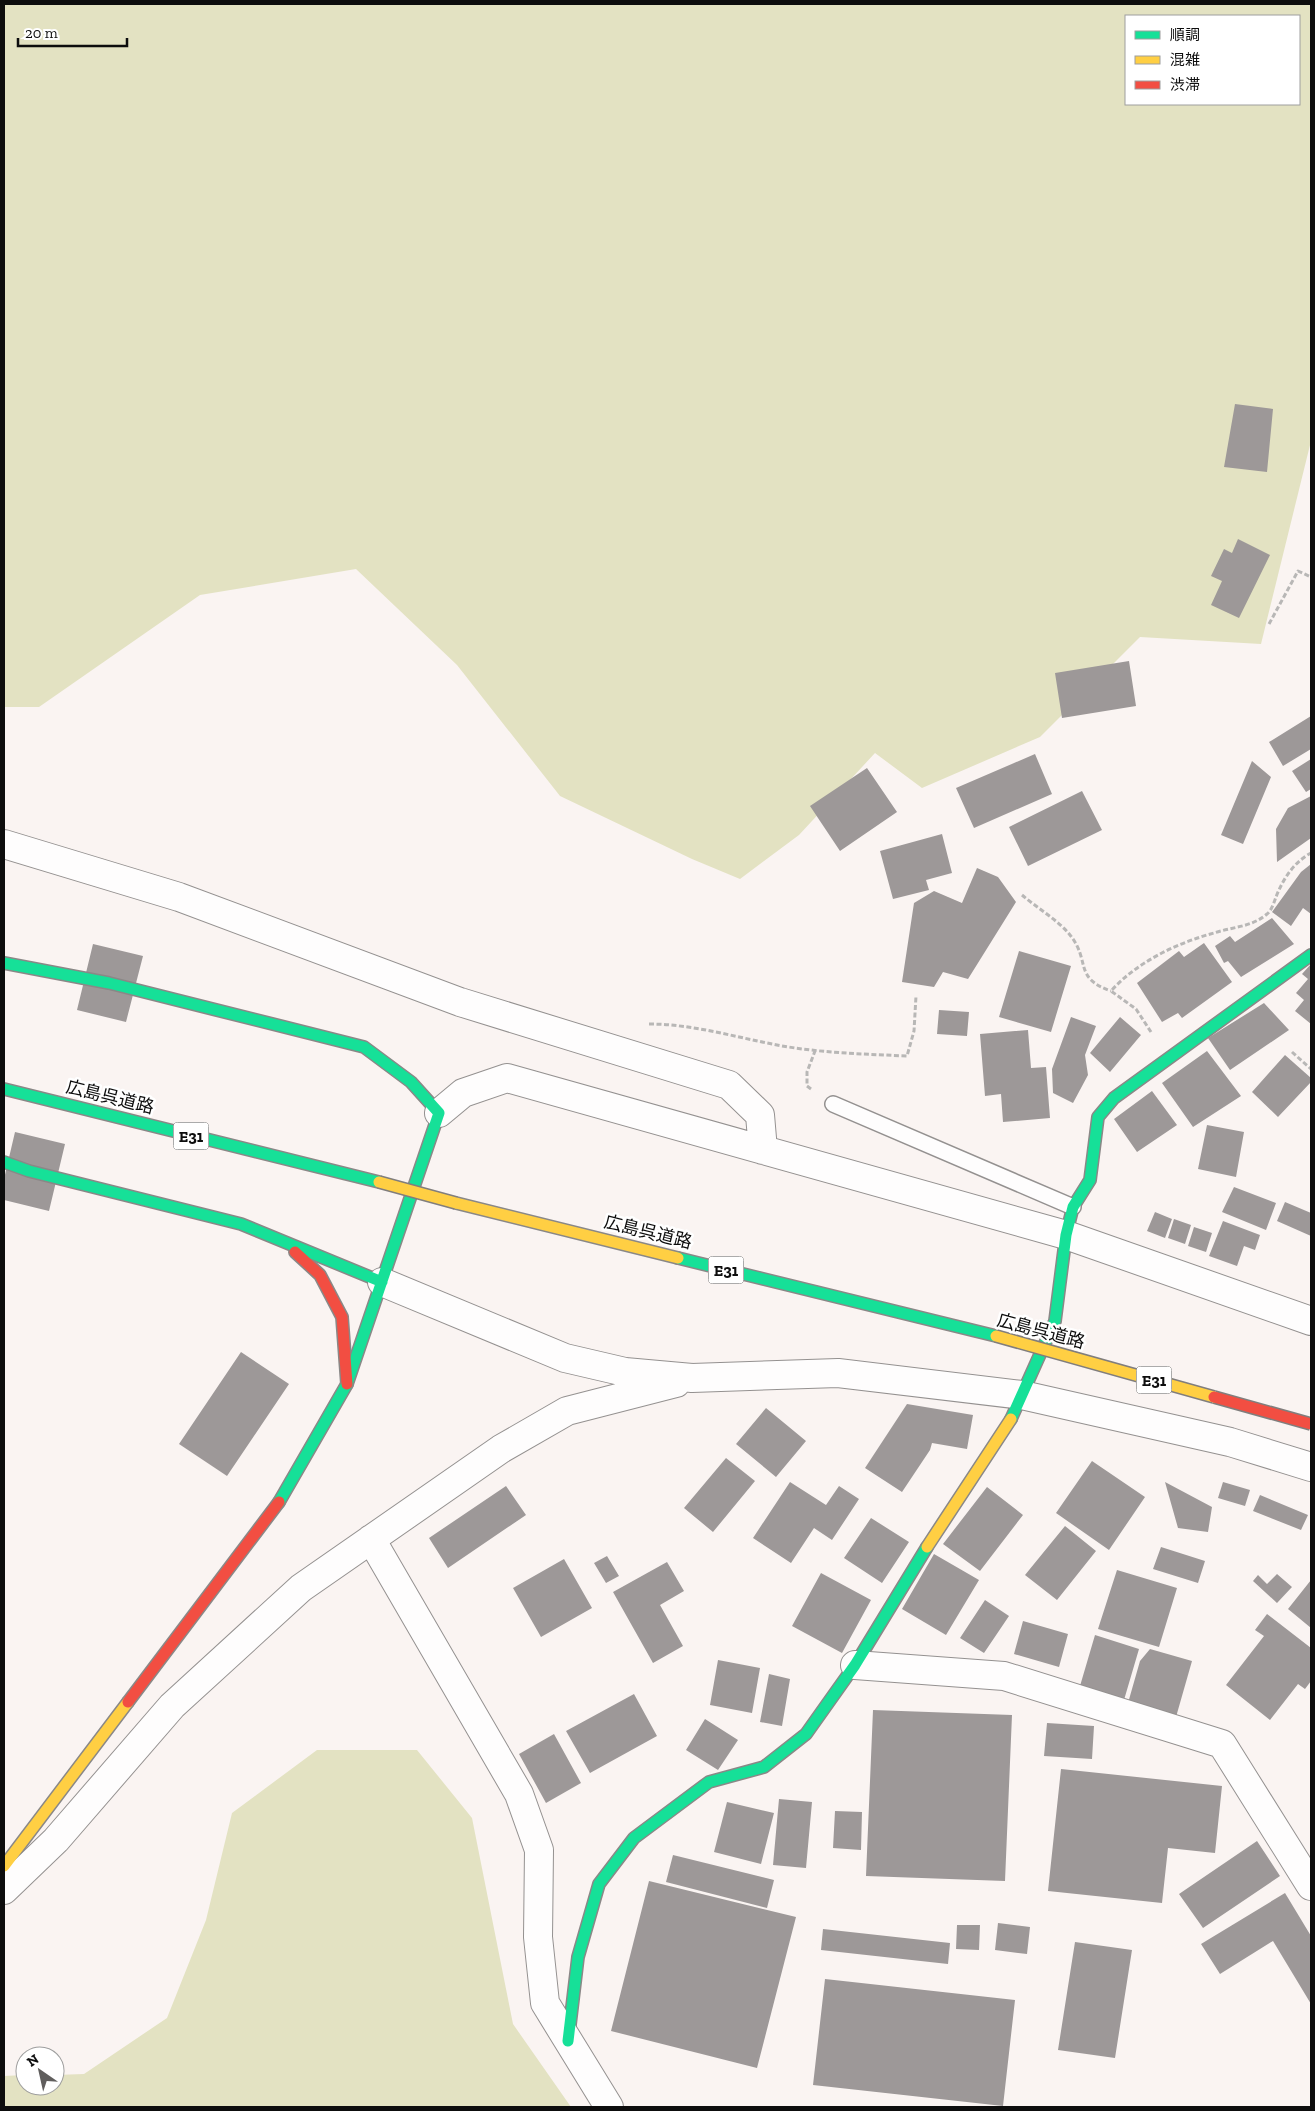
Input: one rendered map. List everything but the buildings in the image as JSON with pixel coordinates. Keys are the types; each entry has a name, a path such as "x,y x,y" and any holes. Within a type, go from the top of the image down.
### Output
{"main road":[{"path":"568,2041 578,1958 599,1884 634,1838 709,1782 764,1767 806,1734 855,1666 951,1507 1007,1427 1055,1322 1066,1235 1073,1207 1090,1180 1098,1117 1114,1098 1311,954"},
{"path":"4,963 109,983 364,1047 412,1082 439,1114 347,1384 275,1509 4,1866"},
{"name":"広島呉道路","path":"4,1089 996,1336 1311,1424"},
{"path":"4,1162 29,1171 241,1224 382,1282"},
{"path":"282,1241 320,1275 342,1317 347,1384"}],"street":[{"path":"4,844 179,897 460,1002 729,1085 760,1115 762,1150"},
{"path":"439,1114 463,1093 507,1078 1066,1235 1311,1321"},
{"path":"382,1282 565,1358 625,1372 692,1378 838,1373 1022,1395 1230,1442 1311,1467"},
{"path":"4,1890 56,1840 172,1706 301,1588 502,1449 567,1411 692,1378"},
{"path":"371,1539 519,1794 540,1850 538,1937 545,2003 608,2107"},
{"path":"855,1666 1004,1676 1222,1744 1311,1886"}],"lane":[{"path":"833,1104 1073,1207"}],"path":[{"path":"1269,624 1298,571 1311,577"},
{"path":"1112,991 1118,984 1158,955 1191,939 1250,924 1269,913 1283,881 1302,858 1311,853"},
{"path":"1022,895 1070,935 1081,953 1085,974 1096,986 1112,991 1136,1009 1169,1058"},
{"path":"641,1024 659,1024 720,1032 835,1054 907,1056 914,1031 916,996"},
{"path":"815,1051 806,1072 807,1086 833,1104"},
{"path":"1292,1052 1311,1069"}],"green space":[{"path":"4,4 1311,4 1311,441 1261,644 1140,637 1040,737 922,788 875,753 799,835 740,879 692,859 560,796 457,665 356,569 200,595 39,707 4,707"},
{"path":"317,1750 417,1750 472,1818 513,2024 571,2107 4,2107 4,2076 15,2075 15,2096 65,2096 65,2075 84,2074 167,2018 206,1920 232,1813"}],"traffic: fast":[{"path":"1011,1419 1055,1321 1066,1235 1073,1207 1090,1180 1098,1117 1114,1098 1311,955"},
{"path":"4,963 109,983 364,1047 411,1082 439,1113"},
{"path":"4,1089 379,1182"},
{"path":"279,1502 347,1384 439,1113"},
{"path":"4,1162 29,1171 241,1224 382,1282"},
{"path":"678,1258 996,1336"},
{"path":"568,2041 578,1957 599,1884 634,1838 709,1782 764,1767 806,1734 855,1665 927,1547"}],"traffic: slow":[{"path":"379,1182 456,1203"},
{"path":"456,1203 678,1258"},
{"path":"996,1336 1214,1397"},
{"path":"927,1547 1011,1419"},
{"path":"4,1866 128,1702"}],"traffic: jam":[{"path":"295,1252 320,1275 342,1317 347,1384"},
{"path":"1214,1397 1311,1424"},
{"path":"128,1702 279,1502"}]}
